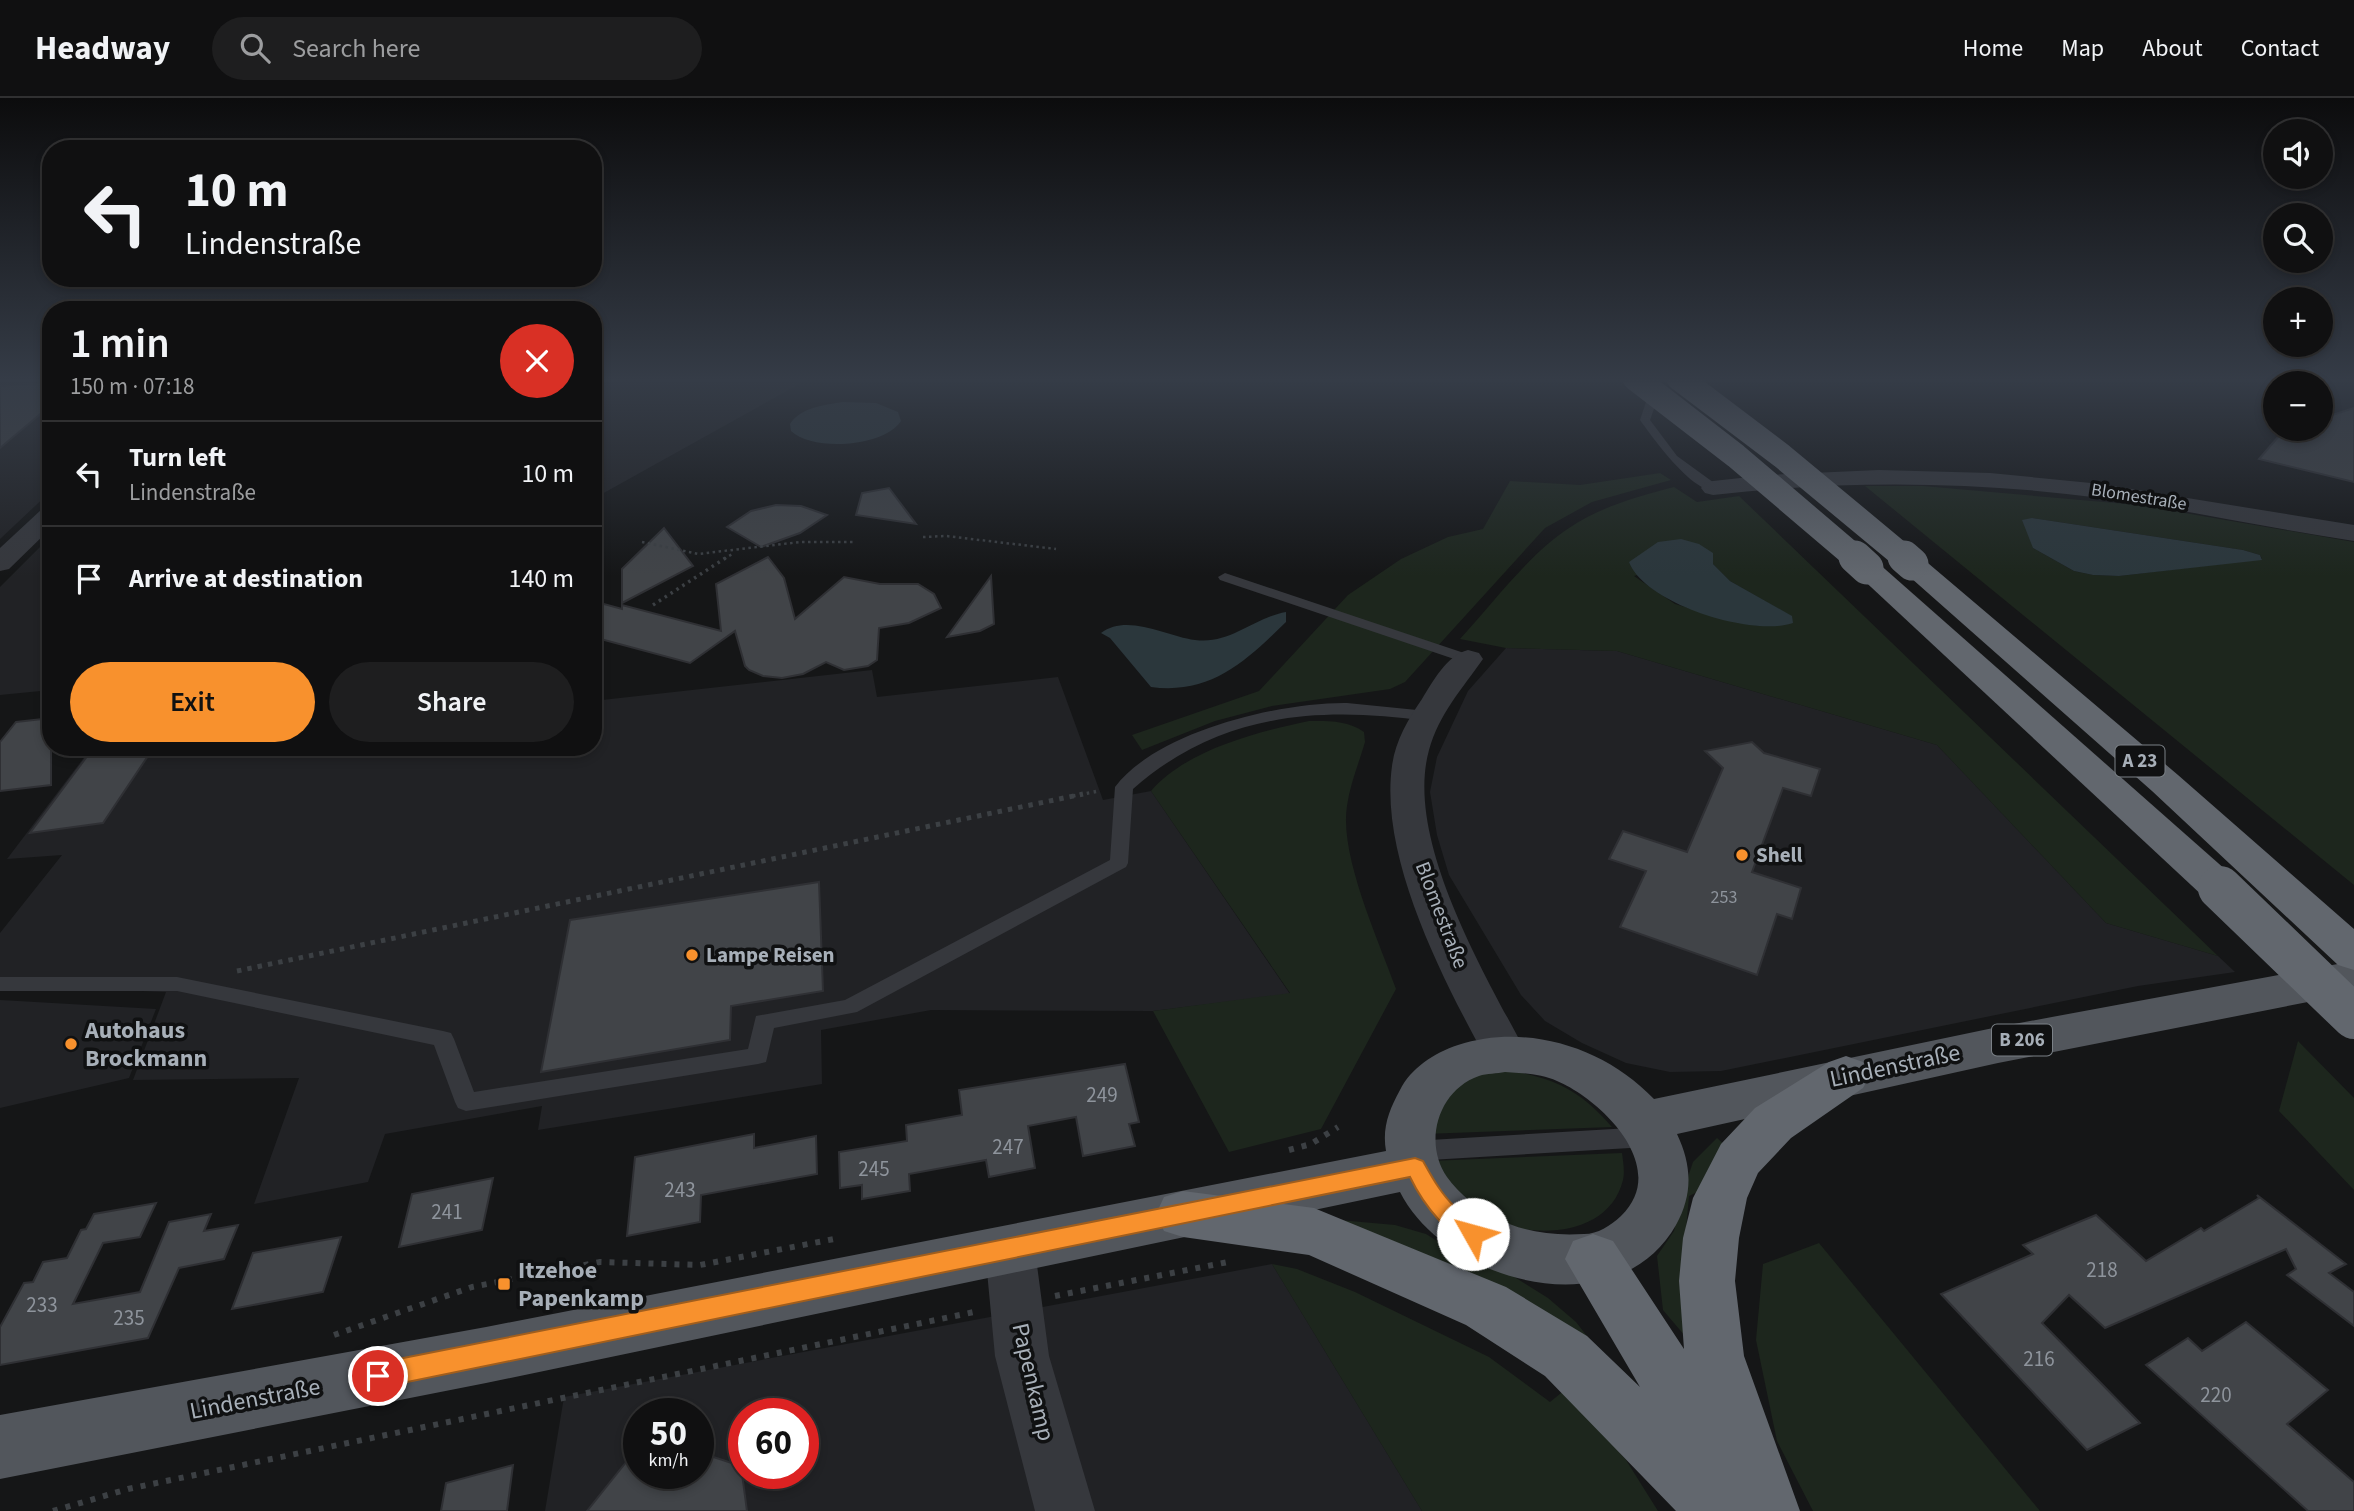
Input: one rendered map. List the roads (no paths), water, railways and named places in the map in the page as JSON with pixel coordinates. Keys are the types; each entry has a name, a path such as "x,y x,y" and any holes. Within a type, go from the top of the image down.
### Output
{"highway":[{"name":"A 23","path":"1720,444 1867,568 2220,888 2354,1017"},
{"name":"A 23","path":"1766,444 1912,564 2154,774 2354,954"},
{"path":"1767,1511 1714,1356 1707,1281 1711,1238 1720,1198 1739,1158 1773,1124 1846,1075"},
{"path":"1184,1214 1314,1232 1486,1306 1566,1356 1722,1511"},
{"path":"1593,1259 1752,1511"}],"main road":[{"name":"Lindenstraße","path":"1649,1129 1846,1075 2354,977"},
{"path":"1505,1054 1530,1055 1582,1071 1627,1101 1649,1129 1661,1157 1665,1178 1662,1199 1654,1218 1640,1234 1622,1247 1593,1259 1536,1258 1503,1249 1473,1234 1447,1214 1428,1191 1413,1159 1410,1120 1422,1094 1443,1073 1471,1059 1505,1054"},
{"name":"Lindenstraße","path":"0,1447 472,1358 1013,1277 1184,1214 1413,1159"}],"street":[{"name":"Blomestraße","path":"1713,488 1828,477 1968,478 2158,499 2354,533"},
{"path":"0,563 42,523"},
{"name":"Blomestraße","path":"1468,659 1427,716 1416,740 1409,765 1406,799 1424,878 1466,977 1505,1054"},
{"name":"Papenkamp","path":"1013,1277 1022,1356 1065,1511"}],"lane":[{"path":"1661,444 1672,458 1713,488"},
{"path":"1225,577 1468,659"},
{"path":"0,984 177,984 443,1039 466,1102 758,1056 764,1022 850,1007 1119,863 1124,787 1159,758 1214,734 1282,715 1336,708 1427,716"},
{"path":"1413,1159 1649,1129"}],"place":[{"name":"Shell","path":"1742,855"},
{"name":"Lampe Reisen","path":"692,955"},
{"name":"Autohaus Brockmann","path":"71,1044"},
{"name":"Itzehoe Papenkamp","path":"504,1284"}]}
